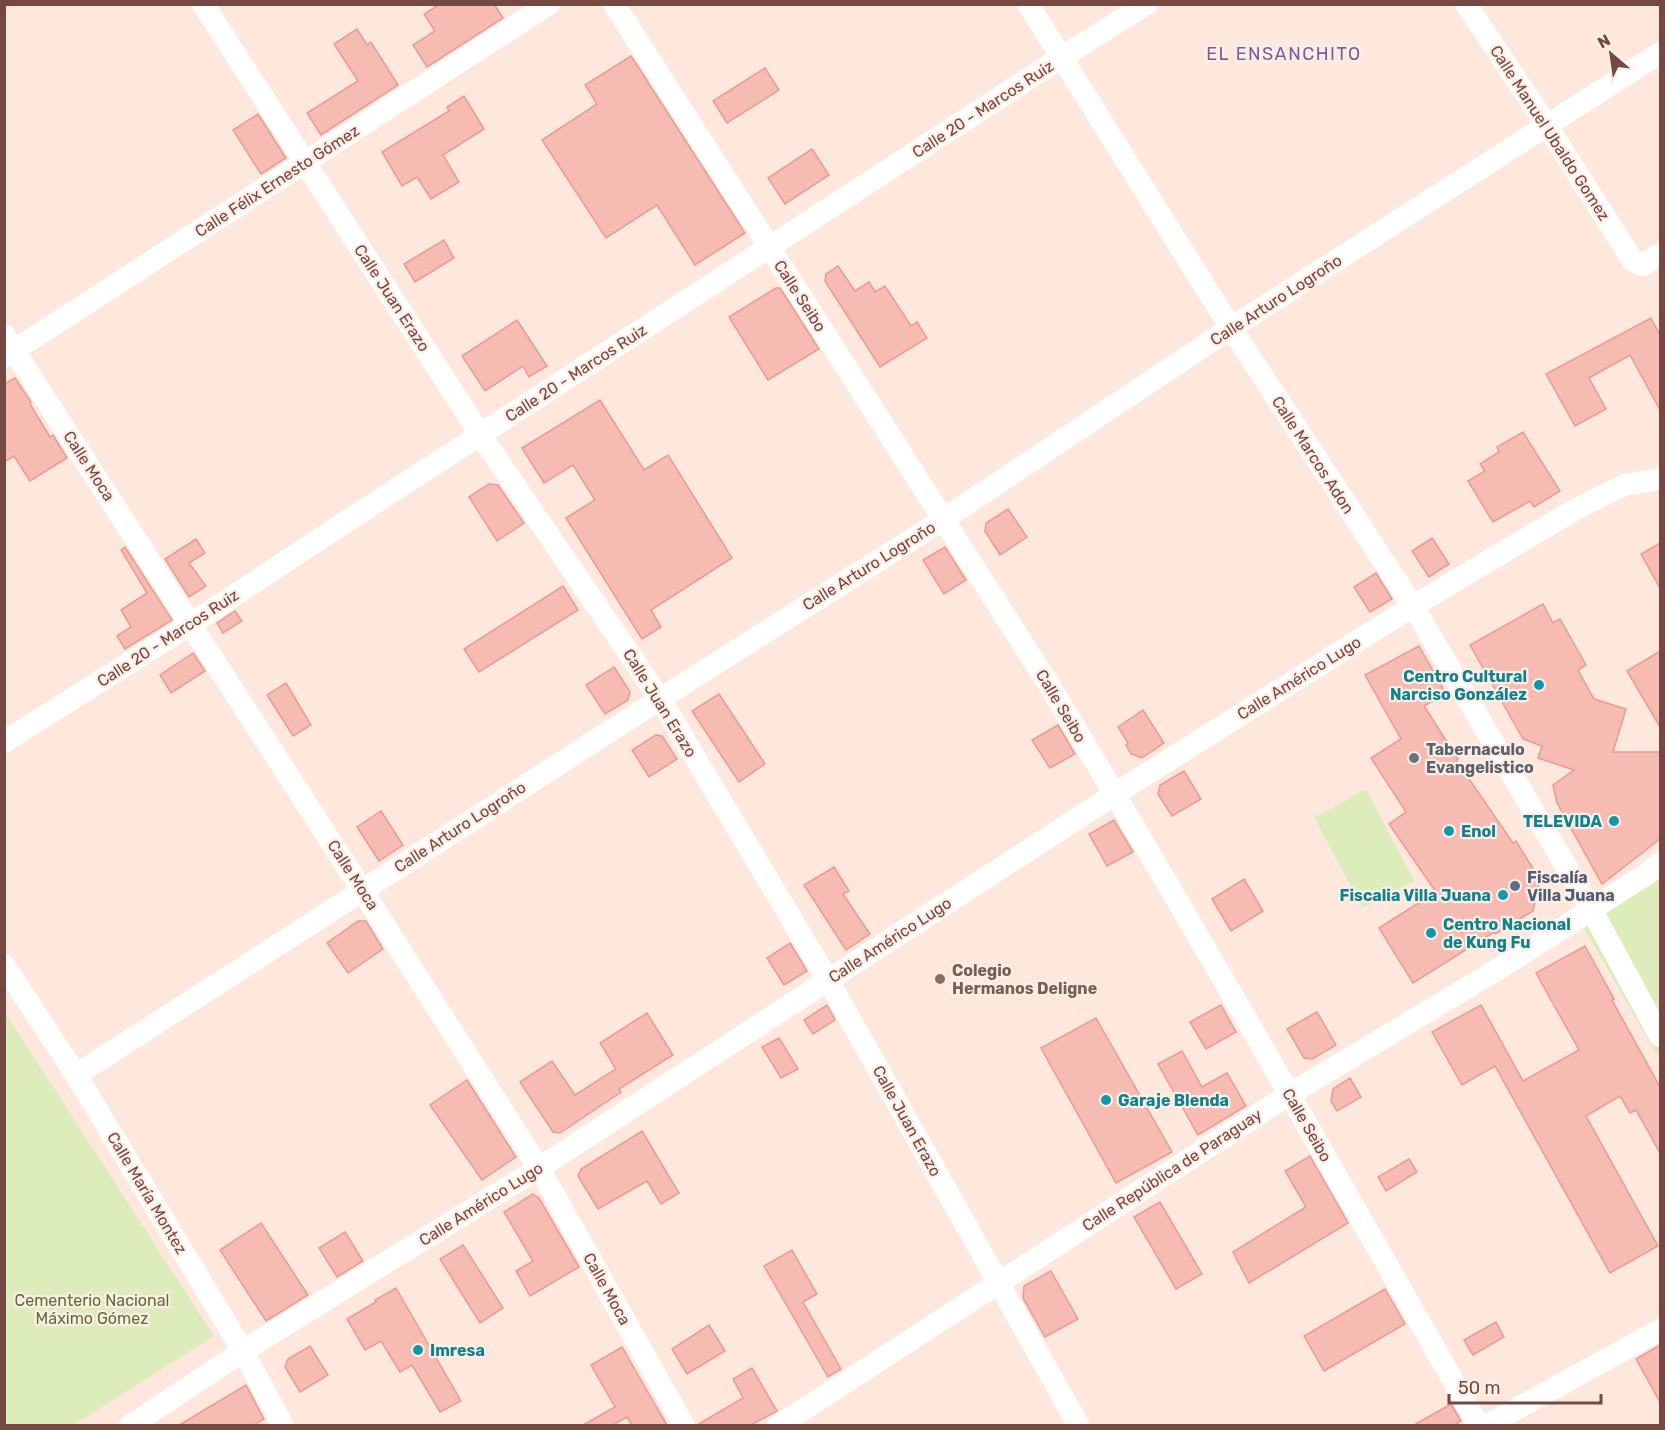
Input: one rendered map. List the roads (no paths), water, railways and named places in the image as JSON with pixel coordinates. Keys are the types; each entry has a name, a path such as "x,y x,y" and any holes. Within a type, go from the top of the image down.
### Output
{"street":[{"name":"Calle Juan Erazo","path":"203,4 480,435 660,699 828,980 1079,1425"},
{"name":"Calle Félix Ernesto Gómez","path":"8,347 304,163 549,4"},
{"name":"Calle Seibo","path":"614,4 1048,683 1290,1094 1479,1425"},
{"name":"Calle Marcos Adon","path":"1028,4 1231,328 1413,606 1591,909 1660,1036"},
{"name":"Calle 20 - Marcos Ruiz","path":"4,742 191,624 1147,4"},
{"name":"Calle Manuel Ubaldo Gomez","path":"1466,4 1633,261 1643,265 1660,254"},
{"name":"Calle Arturo Logroño","path":"76,1075 944,519 1231,328 1660,53"},
{"name":"Calle Moca","path":"8,347 191,624 539,1168 684,1425"},
{"name":"Calle Américo Lugo","path":"130,1425 243,1351 539,1168 1115,794 1413,606 1576,509 1624,485 1660,478"},
{"name":"Calle República de Paraguay","path":"778,1425 1290,1094 1505,965 1647,874 1660,863"},
{"name":"Calle María Montez","path":"4,965 76,1075 243,1351 283,1425"},
{"path":"1485,1425 1660,1330"}],"place":[{"name":"Centro Cultural Narciso González","path":"1539,685"},
{"name":"Tabernaculo Evangelistico","path":"1414,758"},
{"name":"TELEVIDA","path":"1614,821"},
{"name":"Enol","path":"1449,831"},
{"name":"Fiscalía Villa Juana","path":"1515,886"},
{"name":"Fiscalia Villa Juana","path":"1503,895"},
{"name":"Centro Nacional de Kung Fu","path":"1431,933"},
{"name":"Colegio Hermanos Deligne","path":"940,979"},
{"name":"Garaje Blenda","path":"1106,1100"},
{"name":"Imresa","path":"418,1350"}],"district":[{"name":"EL ENSANCHITO","path":"1284,54"}],"park label":[{"name":"Cementerio Nacional Máximo Gómez","path":"92,1309"}]}
